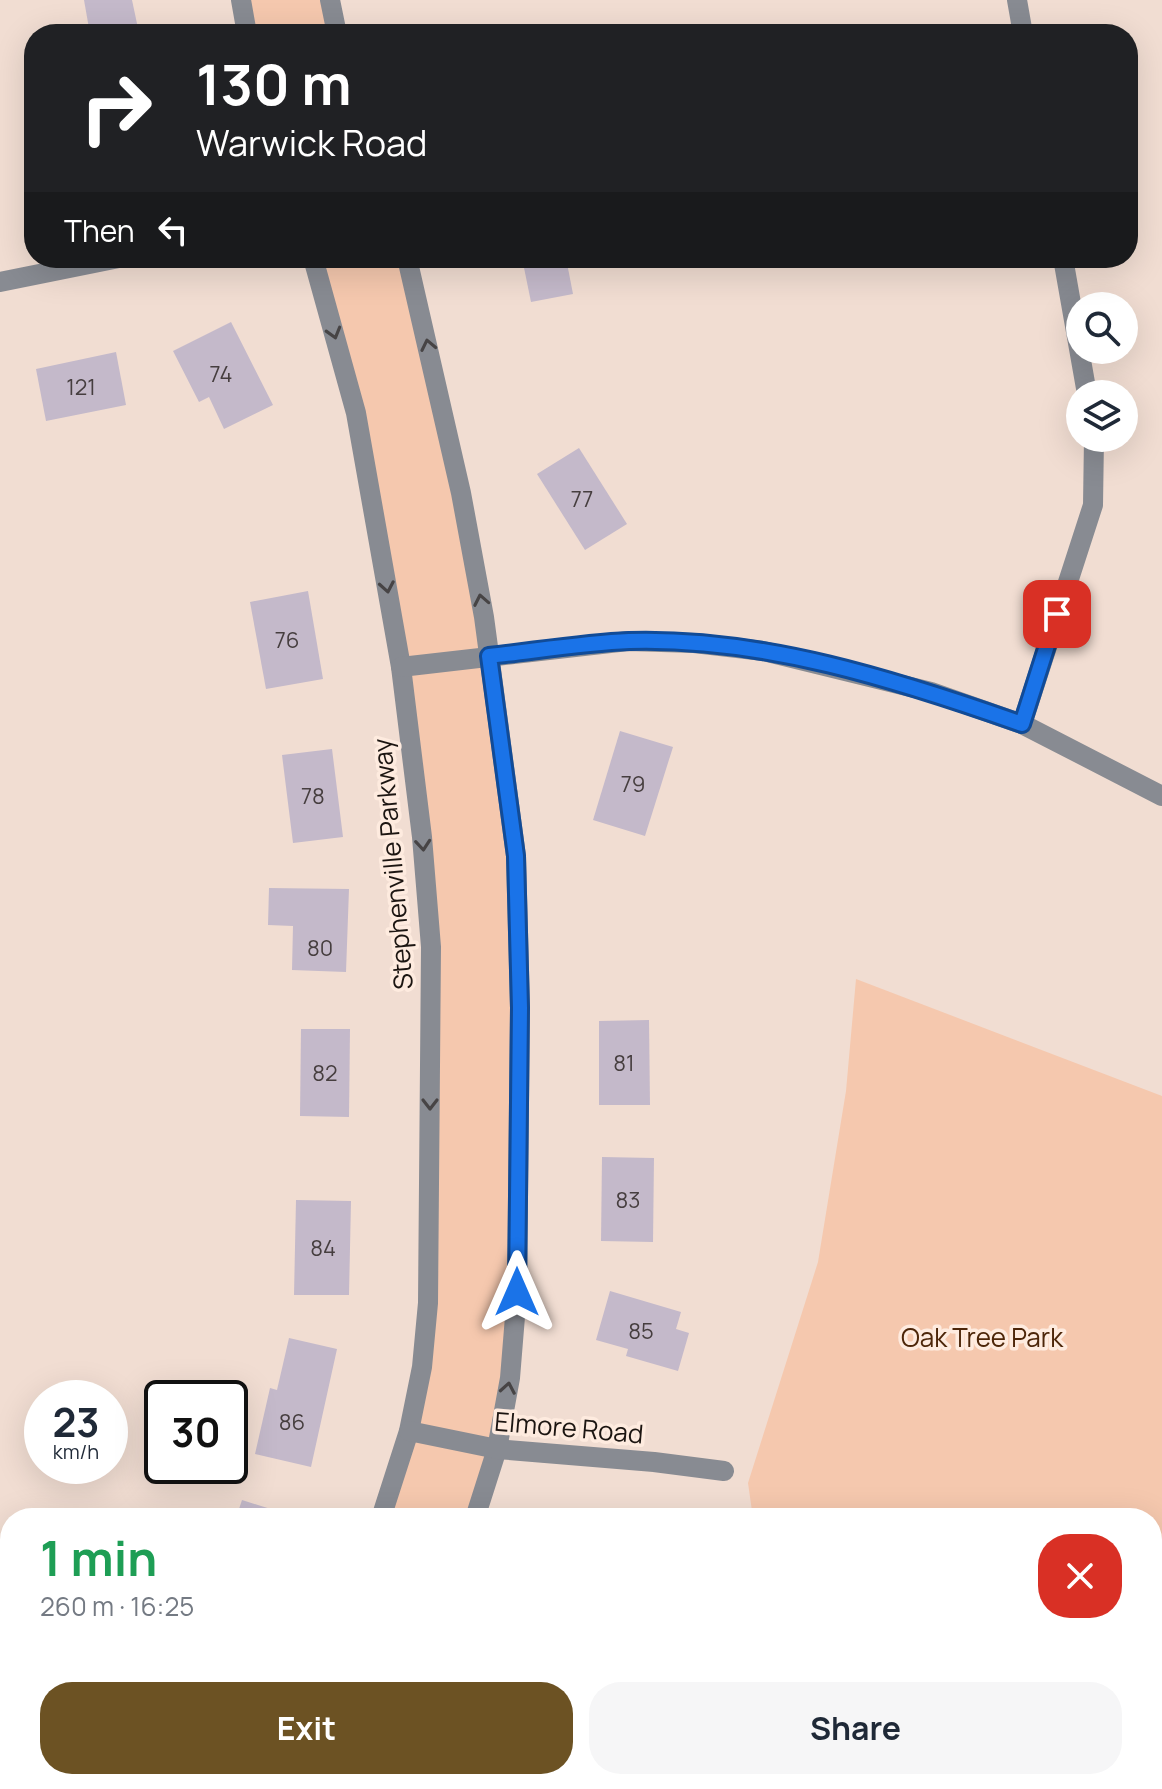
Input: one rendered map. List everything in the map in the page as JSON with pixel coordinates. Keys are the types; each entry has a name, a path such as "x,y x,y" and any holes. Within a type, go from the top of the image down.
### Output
{"street":[{"path":"241,0 245,24"},
{"path":"330,0 335,24"},
{"path":"1017,0 1021,24"},
{"path":"0,282 69,268"},
{"name":"Stephenville Parkway","path":"316,268 356,413 401,667 422,837 431,947 428,1303 422,1367 409,1431 384,1508"},
{"path":"409,268 461,493 489,656 516,856 520,1008 517,1292 510,1378 497,1449 478,1508"},
{"path":"1065,268 1085,380"},
{"path":"1022,724 1093,505 1094,452"},
{"path":"401,667 628,641 694,643 763,651 931,692 1022,724 1162,796"},
{"name":"Elmore Road","path":"409,1431 497,1449 724,1471"}],"green space":[{"path":"241,0 330,0 335,24 245,24"},
{"path":"315,268 409,268 461,493 516,856 517,1292 477,1508 384,1508 422,1367 431,947 401,667"},
{"name":"Oak Tree Park","path":"856,979 1162,1096 1162,1508 752,1508 748,1483 818,1262 846,1091"}],"building":[{"path":"84,0 132,0 137,24 88,24"},
{"path":"524,268 568,268 573,294 531,302"},
{"path":"231,322 273,405 224,429 209,397 199,402 173,351"},
{"path":"116,352 126,405 46,421 36,369"},
{"path":"579,448 627,524 585,550 537,474"},
{"path":"308,591 323,679 266,689 250,602"},
{"path":"620,731 673,747 645,836 593,820"},
{"path":"332,749 343,837 293,843 282,755"},
{"path":"269,888 349,889 346,972 292,970 293,926 268,925"},
{"path":"649,1020 650,1105 599,1105 599,1021"},
{"path":"301,1029 350,1029 349,1117 300,1116"},
{"path":"602,1157 654,1158 653,1242 601,1241"},
{"path":"296,1200 351,1201 349,1295 294,1295"},
{"path":"610,1291 681,1312 676,1329 689,1333 678,1371 626,1356 628,1349 596,1340"},
{"path":"289,1338 337,1349 311,1467 255,1454 270,1388 277,1390"},
{"path":"242,1500 267,1508 239,1508"}],"route":[{"path":"517,1292 520,1008 516,856 489,656 628,641 694,643 763,651 931,692 1022,724 1057,614"}]}
